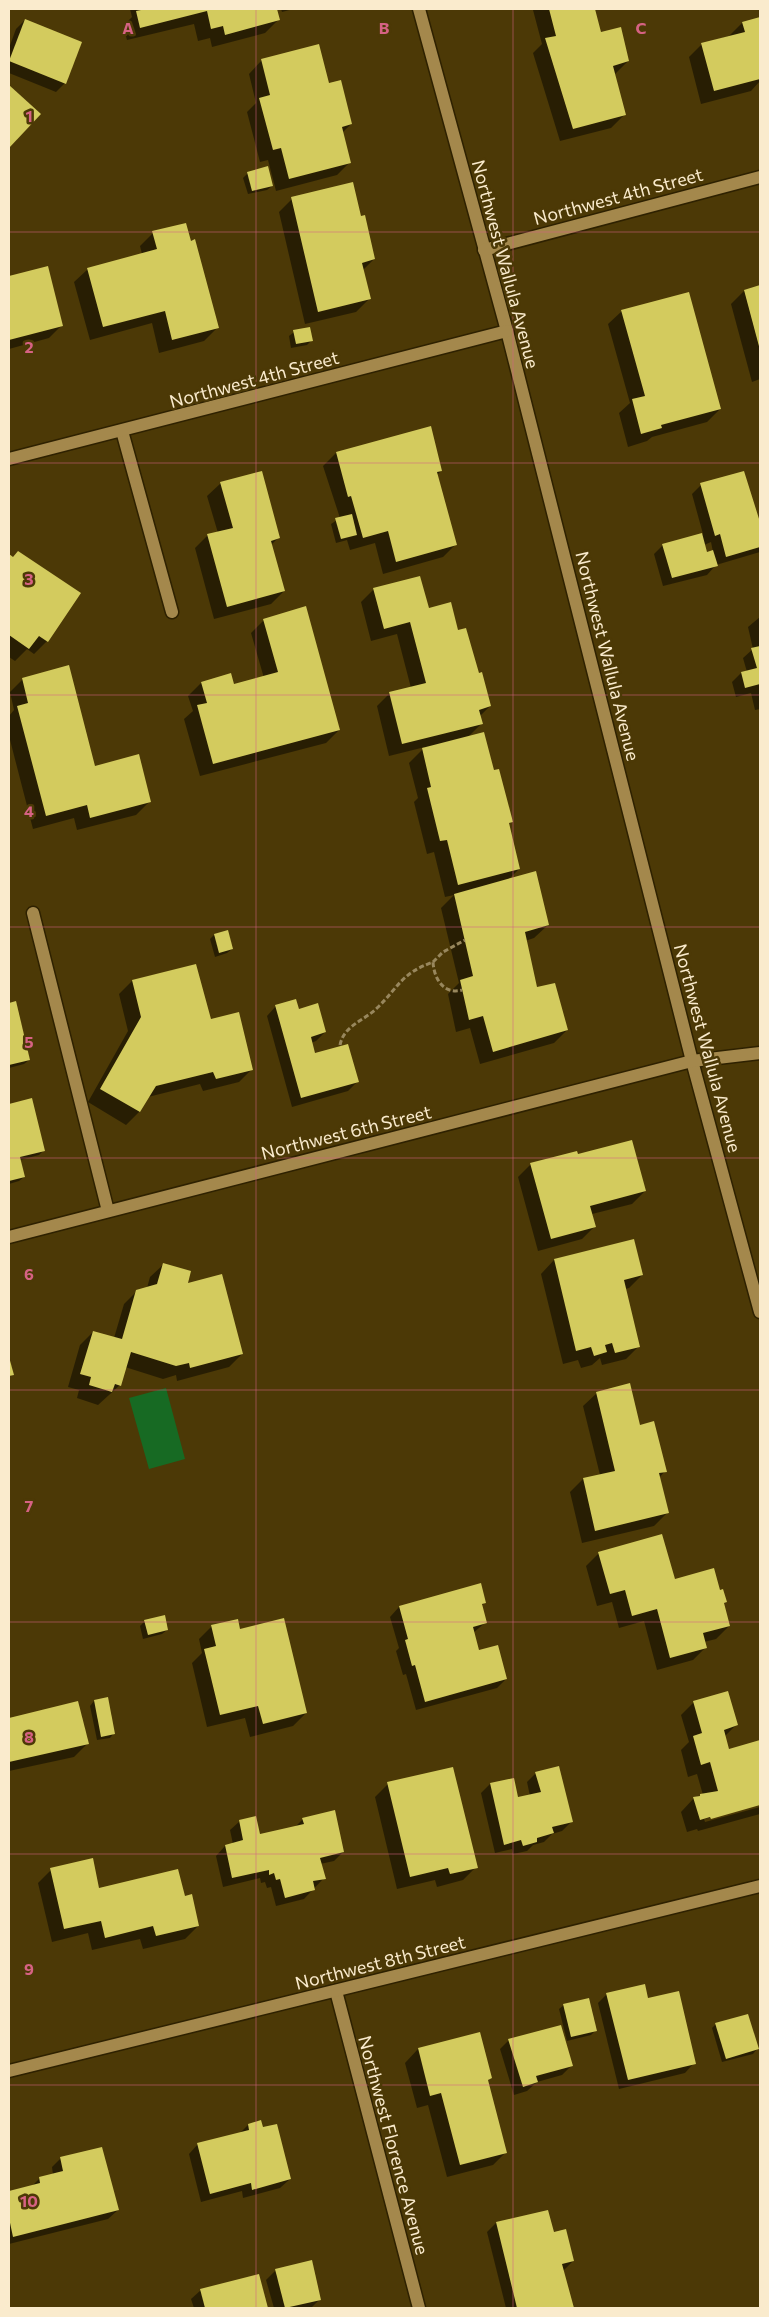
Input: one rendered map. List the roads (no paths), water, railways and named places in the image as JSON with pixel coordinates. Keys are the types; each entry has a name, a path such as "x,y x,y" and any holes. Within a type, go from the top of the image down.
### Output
{"street":[{"name":"Northwest Wallula Avenue","path":"419,9 507,331 692,1061 760,1312"},
{"name":"Northwest 4th Street","path":"484,250 760,177"},
{"name":"Northwest 4th Street","path":"9,459 507,331"},
{"path":"122,431 172,612"},
{"path":"33,913 108,1211"},
{"name":"Northwest 6th Street","path":"9,1237 692,1061 760,1053"},
{"name":"Northwest 8th Street","path":"9,2070 760,1886"},
{"name":"Northwest Florence Avenue","path":"336,1991 419,2308"}]}
